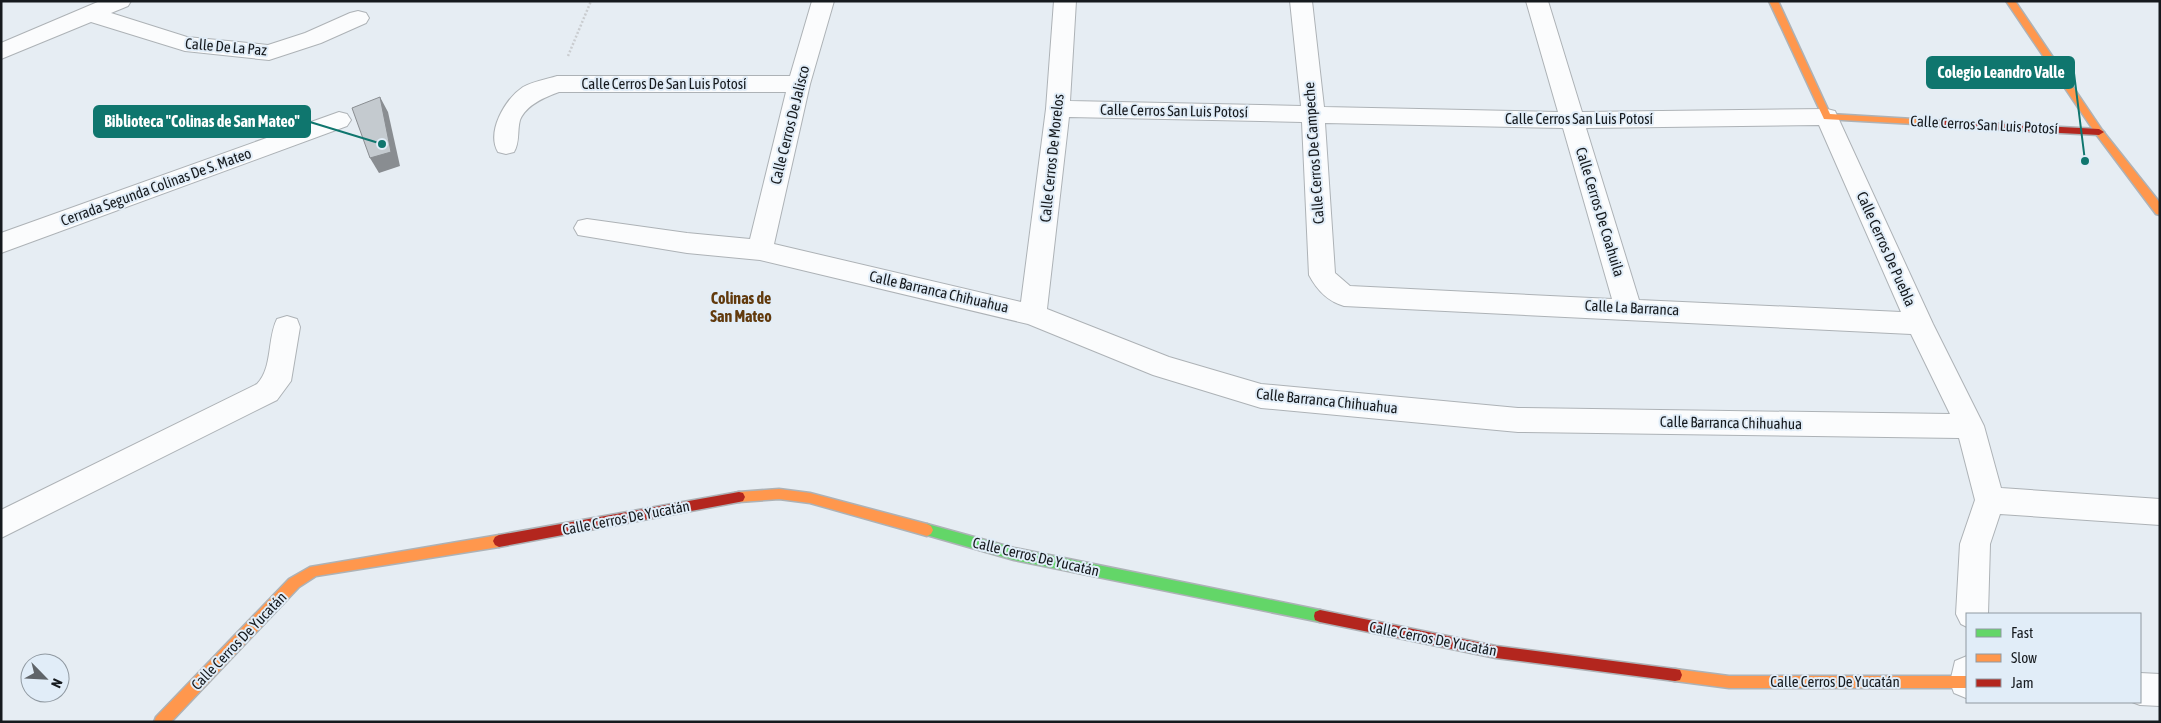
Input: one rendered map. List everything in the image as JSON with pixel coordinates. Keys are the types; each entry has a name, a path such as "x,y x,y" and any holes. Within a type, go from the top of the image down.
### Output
{"street":[{"path":"1,52 93,15 120,1"},
{"name":"Calle Cerros De Jalisco","path":"760,250 799,84 823,1"},
{"name":"Calle Cerros De Morelos","path":"1033,315 1058,109 1065,1"},
{"name":"Calle Cerros De Campeche","path":"1302,1 1313,114 1322,274 1329,285 1344,296"},
{"name":"Calle Cerros De Coahuila","path":"1537,1 1628,308"},
{"name":"Calle Cerros De Puebla","path":"1773,1 1920,324 1970,426 1990,500"},
{"path":"2010,1 2099,132 2160,211"},
{"name":"Calle De La Paz","path":"93,15 185,44 269,53 313,38 358,18"},
{"name":"Calle Cerros De San Luis Potosí","path":"506,146 509,117 531,93 557,84 799,84"},
{"name":"Calle Cerros San Luis Potosí","path":"1058,109 1572,120 1827,117 2099,132"},
{"name":"Cerrada Segunda Colinas De S. Mateo","path":"1,244 338,120"},
{"name":"Calle Barranca Chihuahua","path":"587,228 687,243 760,250 1033,315 1164,367 1262,396 1518,420 1970,426"},
{"name":"Calle La Barranca","path":"1344,296 1628,308 1920,324"},
{"path":"1,525 267,392 278,381 287,327"},
{"name":"Calle Cerros De Yucatán","path":"161,722 294,583 314,571 496,542 738,497 778,494 810,498 1014,554 1496,652 1729,682 1966,679"},
{"path":"1972,613 1975,544 1990,500 2160,512"},
{"path":"2141,689 2160,690"}],"path":[{"path":"557,84 591,1"}],"building":[{"path":"380,97 391,152 370,158 352,108"}],"traffic: fast":[{"path":"927,530 1014,554 1320,616"}],"traffic: slow":[{"path":"1773,1 1827,117 1930,123"},
{"path":"2010,1 2099,132 2160,211"},
{"path":"739,497 779,494 810,498 927,530"},
{"path":"161,722 294,583 314,571 499,541"},
{"path":"1675,675 1729,682 1966,682"}],"traffic: jam":[{"path":"1930,123 2099,132"},
{"path":"499,541 739,497"},
{"path":"1320,616 1496,652 1675,675"}],"place":[{"name":"Biblioteca \"Colinas de San Mateo\"","path":"382,144"},
{"name":"Colegio Leandro Valle","path":"2085,161"}],"district":[{"name":"Colinas de San Mateo","path":"741,307"}]}
